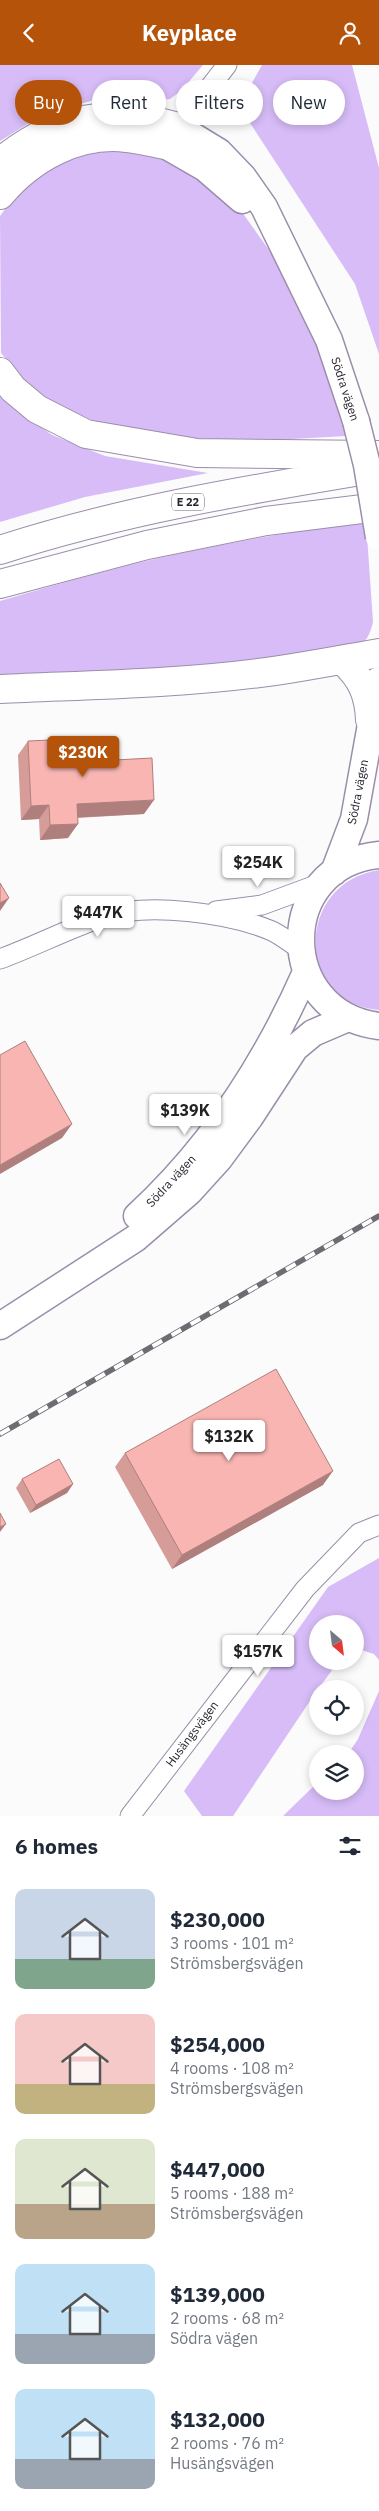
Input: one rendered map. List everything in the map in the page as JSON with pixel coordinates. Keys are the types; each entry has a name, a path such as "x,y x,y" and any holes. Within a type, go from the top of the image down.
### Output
{"highway":[{"path":"0,162 38,135 66,124 92,117 126,116 152,119 172,136"},
{"path":"0,195 14,179 38,160 66,146 94,138 172,136"},
{"path":"0,372 14,389 37,409 86,434 197,453 379,455"},
{"name":"E 22","path":"0,550 142,511 379,468"},
{"path":"0,585 147,545 266,521 379,507"},
{"path":"0,689 183,681 344,661 379,653"},
{"path":"344,661 362,681 369,703 370,720"}],"main road":[{"name":"Södra vägen","path":"172,136 218,152 243,177 264,207 329,340 356,421 367,465 379,537"},
{"name":"Södra vägen","path":"329,877 354,819 370,720 379,680"},
{"path":"379,855 352,862 329,877 312,897 305,913 301,931 304,961 323,999 348,1018 379,1026"},
{"name":"Södra vägen","path":"56,1291 149,1205 205,1144 238,1097 270,1046 304,961"},
{"name":"Södra vägen","path":"0,1326 136,1238 189,1192 219,1159 250,1117 295,1048 313,1033 348,1018"}],"street":[{"path":"172,136 227,65"},
{"path":"197,913 262,905 329,877"},
{"path":"0,959 104,917 158,908 197,913 260,927 282,937 304,961"},
{"name":"Husängsvägen","path":"130,1816 305,1589 359,1533 379,1525"}],"shaded area":[{"path":"0,65 203,65 190,80 176,80 176,95 166,100 166,80 92,80 92,101 82,103 82,80 15,80 15,125 26,125 0,141"},
{"path":"262,65 352,65 379,168 379,354 355,284 251,125 263,125 263,80 254,80"},
{"path":"127,147 162,154 239,208 274,257 310,326 346,436 256,441 193,438 133,431 92,420 55,404 19,376 1,353 0,216 23,185 56,162 90,150"},
{"path":"0,397 52,435 105,456 208,473 85,497 0,522"},
{"path":"366,521 373,622 369,635 355,648 343,653 117,672 0,675 0,601 163,557 299,531"},
{"path":"379,870 379,1010 351,1003 332,987 320,966 316,943 319,918 331,897 351,880"},
{"path":"379,1558 379,1660 374,1654 364,1651 364,1615 309,1615 309,1670 332,1670 325,1680 309,1680 309,1702 233,1816 202,1816 184,1791 328,1587"},
{"path":"379,1691 379,1816 283,1816 309,1791 309,1800 364,1800 364,1745 354,1745 360,1735 364,1735 364,1725"}],"building":[{"path":"95,738 96,761 152,758 154,800 77,804 78,824 50,825 49,805 31,806 28,741"},
{"path":"0,883 9,898 0,903"},
{"path":"25,1041 72,1124 0,1165 0,1055"},
{"path":"276,1369 333,1471 182,1555 125,1453"},
{"path":"59,1459 73,1484 36,1505 22,1479"},
{"path":"0,1513 6,1524 0,1527"}],"railway":[{"path":"0,1434 379,1216"}]}
